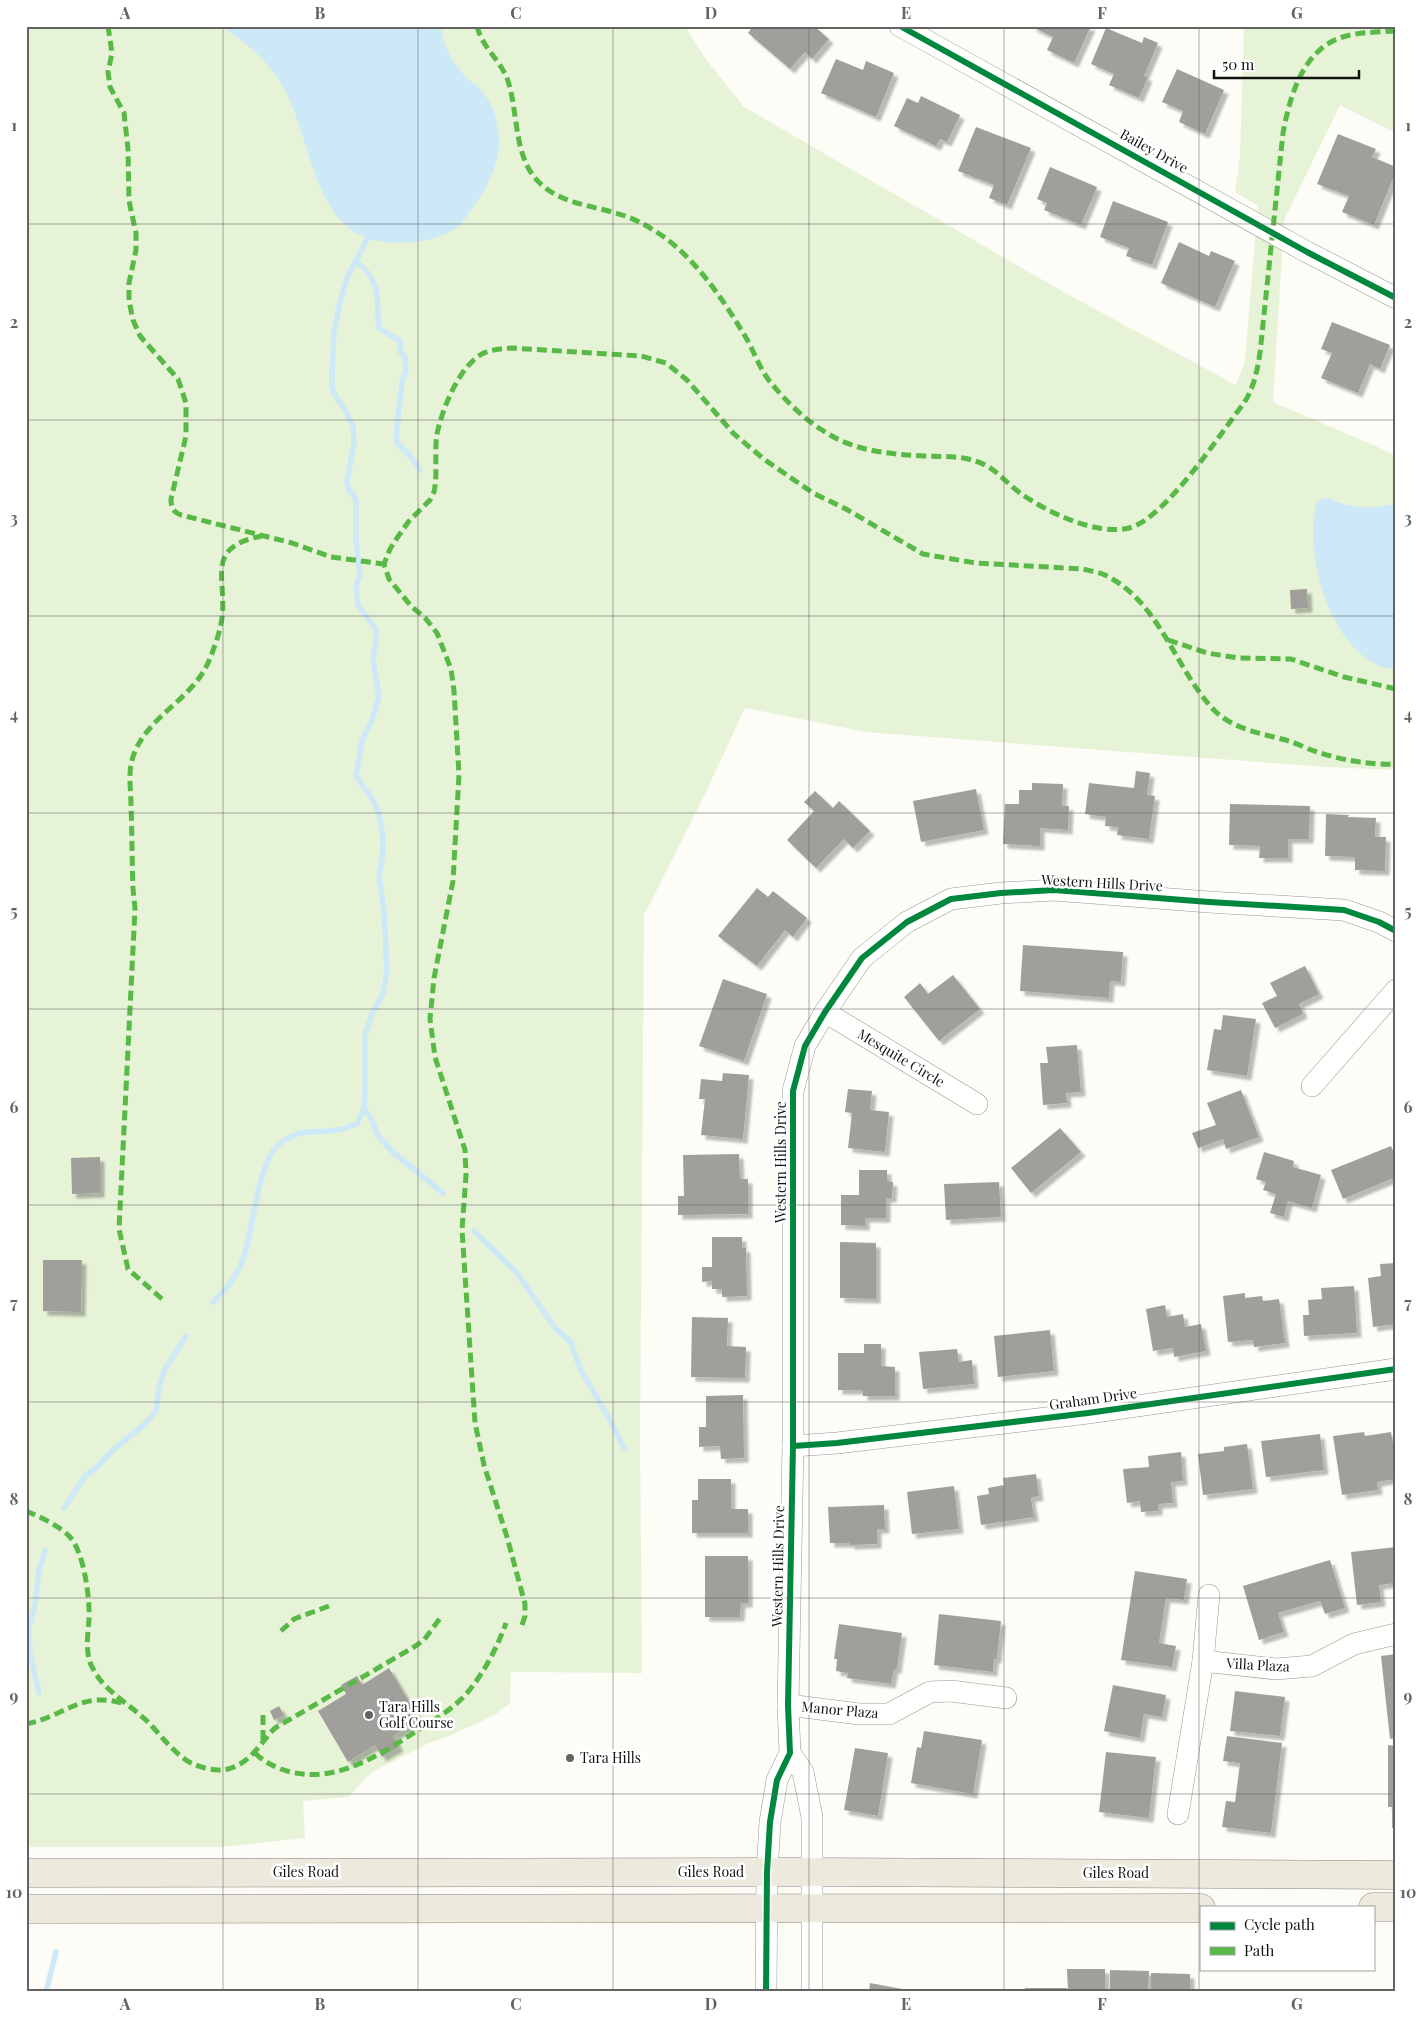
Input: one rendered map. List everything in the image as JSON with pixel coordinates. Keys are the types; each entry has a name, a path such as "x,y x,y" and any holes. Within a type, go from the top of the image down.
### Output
{"main road":[{"name":"Giles Road","path":"26,1873 811,1872 1396,1875"},
{"path":"1374,1907 1396,1907"},
{"path":"26,1909 1200,1908"}],"street":[{"name":"Bailey Drive","path":"900,26 1307,252 1396,298"},
{"name":"Western Hills Drive","path":"766,1992 767,1872 770,1822 777,1780 790,1753 788,1705 793,1446 793,1091 804,1046 862,958 907,922 951,899 1001,893 1054,890 1344,910 1380,922 1396,931"},
{"path":"1312,1086 1396,990"},
{"name":"Mesquite Circle","path":"825,1012 977,1104"},
{"name":"Graham Drive","path":"793,1446 837,1444 1088,1413 1396,1368"},
{"path":"1178,1814 1203,1661 1209,1595"},
{"name":"Villa Plaza","path":"1203,1661 1276,1669 1312,1666 1354,1644 1396,1634"},
{"name":"Manor Plaza","path":"788,1705 859,1714 889,1714 930,1692 951,1691 1006,1698"},
{"path":"790,1753 803,1772 812,1817 812,1992"}],"green space":[{"name":"Tara Hills Golf Course","path":"26,26 685,26 705,58 744,107 1067,294 1236,385 1245,361 1258,206 1235,192 1240,157 1244,26 1396,26 1396,133 1340,105 1284,220 1273,402 1396,455 1396,770 1325,767 866,732 745,708 705,794 644,915 640,1436 642,1673 511,1672 510,1703 495,1715 447,1737 429,1743 372,1772 348,1797 303,1801 305,1838 221,1847 26,1847"}],"water":[{"path":"221,26 441,26 446,48 458,68 482,91 490,102 495,114 499,140 497,159 490,179 475,205 459,226 439,237 403,243 372,239 349,228 333,210 320,187 293,108 276,75 254,51"},
{"path":"1327,498 1361,507 1396,504 1396,669 1377,665 1360,653 1345,636 1333,617 1317,571 1314,547 1313,525 1316,504 1320,500"}],"building":[{"path":"753,26 814,26 829,39 812,59 805,52 790,69 748,33"},
{"path":"1030,26 1091,26 1074,63 1047,50 1053,37"},
{"path":"1106,28 1142,43 1144,37 1158,43 1144,76 1148,77 1139,98 1109,85 1114,74 1091,64"},
{"path":"836,59 863,70 866,61 894,73 876,117 821,93"},
{"path":"1177,69 1224,90 1205,134 1179,122 1183,111 1162,102"},
{"path":"921,96 960,115 947,142 940,139 936,146 894,126 907,98 918,103"},
{"path":"976,127 1031,148 1007,205 989,198 994,185 958,171"},
{"path":"1338,134 1376,149 1372,157 1396,167 1374,225 1342,212 1349,196 1317,184"},
{"path":"1050,167 1097,187 1081,225 1044,210 1047,203 1037,199"},
{"path":"1113,201 1168,222 1152,265 1126,256 1129,248 1100,237"},
{"path":"1179,242 1209,256 1211,251 1235,261 1215,307 1161,283"},
{"path":"1332,322 1390,345 1380,369 1370,364 1358,393 1321,378 1332,353 1321,349"},
{"path":"1307,589 1308,608 1291,609 1290,590"},
{"path":"1136,771 1150,773 1147,795 1155,796 1149,839 1117,835 1118,827 1105,826 1106,817 1085,814 1089,783 1134,788"},
{"path":"1032,783 1063,784 1062,806 1069,806 1068,830 1040,828 1040,846 1003,844 1005,804 1019,804 1019,790 1032,790"},
{"path":"976,789 984,830 921,842 913,801"},
{"path":"815,791 833,808 839,801 870,831 853,848 844,839 816,868 787,840 814,811 804,802"},
{"path":"1230,804 1310,806 1309,839 1288,839 1288,858 1259,858 1260,846 1229,845"},
{"path":"1326,814 1376,818 1375,837 1386,837 1385,871 1355,870 1355,857 1325,856"},
{"path":"757,888 768,897 773,891 807,918 793,937 785,930 757,966 718,936"},
{"path":"1023,945 1123,952 1121,982 1110,981 1109,998 1020,991"},
{"path":"1305,966 1319,994 1299,1004 1303,1014 1275,1028 1262,1003 1277,996 1270,983"},
{"path":"953,975 980,1009 939,1041 904,997 920,983 928,994"},
{"path":"723,979 767,994 744,1061 699,1046"},
{"path":"1223,1015 1256,1019 1247,1076 1207,1070 1214,1029 1221,1030"},
{"path":"1077,1045 1081,1092 1066,1093 1067,1103 1043,1105 1040,1063 1048,1063 1046,1047"},
{"path":"723,1073 749,1075 743,1139 701,1135 705,1099 699,1099 701,1079 722,1081"},
{"path":"848,1089 872,1091 870,1110 889,1112 885,1152 848,1148 852,1113 845,1112"},
{"path":"1241,1090 1259,1137 1226,1149 1223,1139 1198,1148 1192,1133 1216,1125 1207,1103"},
{"path":"1060,1128 1081,1152 1031,1193 1011,1168"},
{"path":"1391,1146 1396,1158 1396,1177 1343,1199 1331,1170"},
{"path":"1264,1152 1294,1161 1293,1167 1321,1175 1312,1208 1288,1201 1284,1217 1270,1213 1276,1194 1263,1190 1266,1182 1256,1179"},
{"path":"739,1154 740,1179 748,1179 748,1214 678,1215 678,1196 684,1196 683,1155"},
{"path":"100,1157 100,1193 72,1194 71,1158"},
{"path":"859,1170 887,1170 887,1181 893,1182 892,1198 886,1198 886,1218 865,1218 865,1226 841,1225 841,1195 859,1195"},
{"path":"999,1182 1001,1217 946,1220 944,1184"},
{"path":"712,1237 742,1237 742,1248 746,1248 747,1296 722,1297 722,1289 712,1289 712,1281 702,1282 702,1267 712,1267"},
{"path":"840,1242 876,1243 876,1299 840,1298"},
{"path":"43,1260 82,1260 81,1312 43,1311"},
{"path":"1396,1263 1396,1324 1373,1327 1368,1278 1381,1276 1380,1264"},
{"path":"1354,1286 1357,1333 1304,1336 1303,1315 1309,1315 1308,1300 1322,1299 1321,1288"},
{"path":"1245,1293 1245,1298 1262,1296 1263,1301 1279,1299 1285,1343 1254,1347 1253,1340 1228,1342 1223,1296"},
{"path":"1165,1305 1167,1317 1183,1314 1185,1327 1201,1324 1206,1351 1174,1357 1173,1348 1153,1351 1146,1309"},
{"path":"692,1317 728,1318 727,1346 746,1347 745,1378 691,1377"},
{"path":"1050,1330 1054,1371 998,1377 994,1336"},
{"path":"864,1344 881,1344 881,1366 895,1367 895,1396 863,1396 863,1390 838,1390 838,1353 864,1353"},
{"path":"957,1349 959,1362 972,1360 974,1384 923,1389 919,1352"},
{"path":"743,1395 744,1458 721,1459 720,1446 699,1447 699,1427 706,1427 706,1396"},
{"path":"1364,1432 1365,1436 1391,1432 1396,1462 1396,1479 1377,1482 1378,1490 1342,1495 1333,1436"},
{"path":"1320,1434 1324,1470 1266,1477 1261,1441"},
{"path":"1247,1444 1253,1489 1203,1495 1198,1454 1224,1451 1224,1447"},
{"path":"1181,1452 1183,1481 1171,1482 1173,1503 1158,1504 1158,1511 1141,1512 1140,1501 1127,1503 1123,1469 1149,1467 1148,1456"},
{"path":"1036,1474 1039,1496 1031,1498 1034,1517 981,1525 977,1496 989,1494 988,1488 1004,1485 1003,1478"},
{"path":"698,1479 731,1479 731,1509 748,1509 748,1533 692,1533 692,1500 698,1500"},
{"path":"954,1486 959,1529 912,1534 907,1492"},
{"path":"884,1505 885,1529 877,1529 877,1544 850,1545 850,1543 830,1543 828,1507"},
{"path":"1396,1547 1396,1583 1379,1585 1381,1602 1357,1605 1351,1552"},
{"path":"705,1556 748,1556 748,1603 741,1603 740,1617 705,1617"},
{"path":"1330,1560 1345,1608 1325,1614 1320,1601 1278,1613 1284,1632 1259,1640 1243,1586"},
{"path":"1135,1571 1187,1579 1184,1600 1166,1598 1159,1643 1176,1646 1172,1667 1121,1660"},
{"path":"939,1614 1001,1621 997,1659 994,1659 993,1672 934,1665"},
{"path":"839,1624 902,1633 897,1669 894,1669 891,1684 847,1678 848,1673 836,1671 837,1659 834,1659"},
{"path":"1396,1654 1396,1738 1390,1739 1381,1656"},
{"name":"Tara Hills Golf Course","path":"389,1668 420,1720 393,1736 399,1747 382,1757 375,1745 348,1762 318,1711 346,1694 341,1685 357,1676 362,1685"},
{"path":"1113,1685 1166,1695 1162,1717 1144,1714 1140,1738 1104,1731"},
{"path":"1235,1691 1285,1697 1280,1736 1230,1731"},
{"path":"279,1706 284,1715 274,1720 270,1711"},
{"path":"924,1731 982,1740 973,1794 911,1783 917,1747 921,1748"},
{"path":"1227,1736 1282,1743 1271,1833 1222,1827 1226,1801 1235,1802 1240,1763 1223,1761"},
{"path":"1388,1745 1396,1746 1396,1828 1392,1828 1392,1807 1388,1807"},
{"path":"855,1748 888,1753 878,1816 844,1810"},
{"path":"1106,1752 1156,1757 1149,1818 1099,1812"},
{"path":"1067,1969 1105,1969 1105,1992 1068,1992"},
{"path":"1110,1970 1149,1971 1148,1992 1110,1992"},
{"path":"1151,1973 1190,1974 1190,1992 1151,1992"},
{"path":"870,1983 913,1991 913,1992 869,1992"},
{"path":"1025,1988 1067,1988 1067,1992 1025,1992"}],"waterway":[{"path":"213,1302 231,1282 241,1265 262,1177 274,1149 291,1136 306,1132 334,1131 357,1124 364,1108 365,1035 372,1014 383,993 387,971 384,909 379,877 383,852 383,836 379,814 373,800 356,776 362,741 372,720 379,696 373,658 376,629 358,605 356,586 360,576 356,541 356,499 349,490 347,482 354,443 353,426 332,388 334,332 340,302 347,278 367,239"},
{"path":"356,261 365,269 375,284 379,328 400,341 400,351 405,358 406,371 402,382 396,436 398,444 411,457 420,470"},
{"path":"364,1108 372,1120 378,1136 394,1153 443,1193"},
{"path":"474,1231 517,1273 555,1328 570,1341 581,1370 624,1448"},
{"path":"64,1508 85,1476 145,1424 156,1411 159,1388 164,1371 186,1336"},
{"path":"39,1693 30,1654 29,1627 35,1605 39,1570 45,1551"},
{"path":"46,1992 56,1952"}],"marked path":[{"path":"108,26 112,53 108,72 110,87 124,113 128,149 129,201 136,233 136,250 129,283 129,301 133,320 140,336 178,379 186,403 186,436 171,499 173,509 181,515 292,543 331,557 384,564"},
{"path":"477,26 479,34 508,81 523,157 535,178 544,187 564,198 639,222 676,247 699,270 719,296 745,336 771,383 808,420 834,437 858,447 910,455 956,457 979,462 996,472 1020,493 1058,515 1102,529 1116,530 1129,528 1143,521 1159,509 1175,493 1207,454 1244,403 1253,385 1260,353 1283,133 1290,104 1301,75 1309,62 1331,42 1346,36 1396,31"},
{"path":"522,1625 525,1616 525,1604 507,1537 484,1465 475,1423 462,1230 466,1175 465,1150 435,1057 430,1019 434,978 453,881 459,775 454,691 451,669 437,633 389,579 384,564 397,538 409,521 430,500 434,492 436,441 439,424 453,388 467,367 475,359 484,353 511,348 641,356 666,363 687,380 734,434 765,460 813,493 846,509 923,554 976,563 1083,569 1105,575 1124,587 1140,601 1165,636 1199,692 1220,716 1248,730 1289,741 1317,752 1366,763 1396,764"},
{"path":"162,1299 128,1269 119,1229 135,909 130,771 138,745 147,731 193,685 203,673 210,658 222,618 222,566 225,556 232,548 244,541 262,536"},
{"path":"1168,640 1207,653 1239,658 1291,659 1344,677 1396,689"},
{"path":"26,1511 60,1528 69,1536 79,1552 85,1575 88,1600 88,1654 91,1665 100,1679 112,1692 147,1721 179,1755 191,1763 204,1768 223,1770 243,1762 255,1752 275,1728 414,1647 424,1640 441,1617"},
{"path":"281,1631 294,1619 329,1606"},
{"path":"255,1753 264,1761 274,1766 299,1774 334,1772 368,1760 436,1719 461,1699 484,1669 506,1623"},
{"path":"26,1724 52,1716 85,1702 97,1700 125,1704"},
{"path":"263,1712 263,1740"}],"cycle path":[{"path":"900,26 1307,252 1396,298"},
{"path":"766,1992 767,1872 770,1822 777,1780 790,1753 788,1705 793,1446 793,1091 805,1046 825,1012 862,958 907,922 951,899 1001,893 1054,890 1344,910 1379,922 1396,931"},
{"path":"793,1446 837,1443 1088,1413 1396,1369"}],"place":[{"name":"Tara Hills Golf Course","path":"369,1715"},
{"name":"Tara Hills","path":"570,1758"}]}
